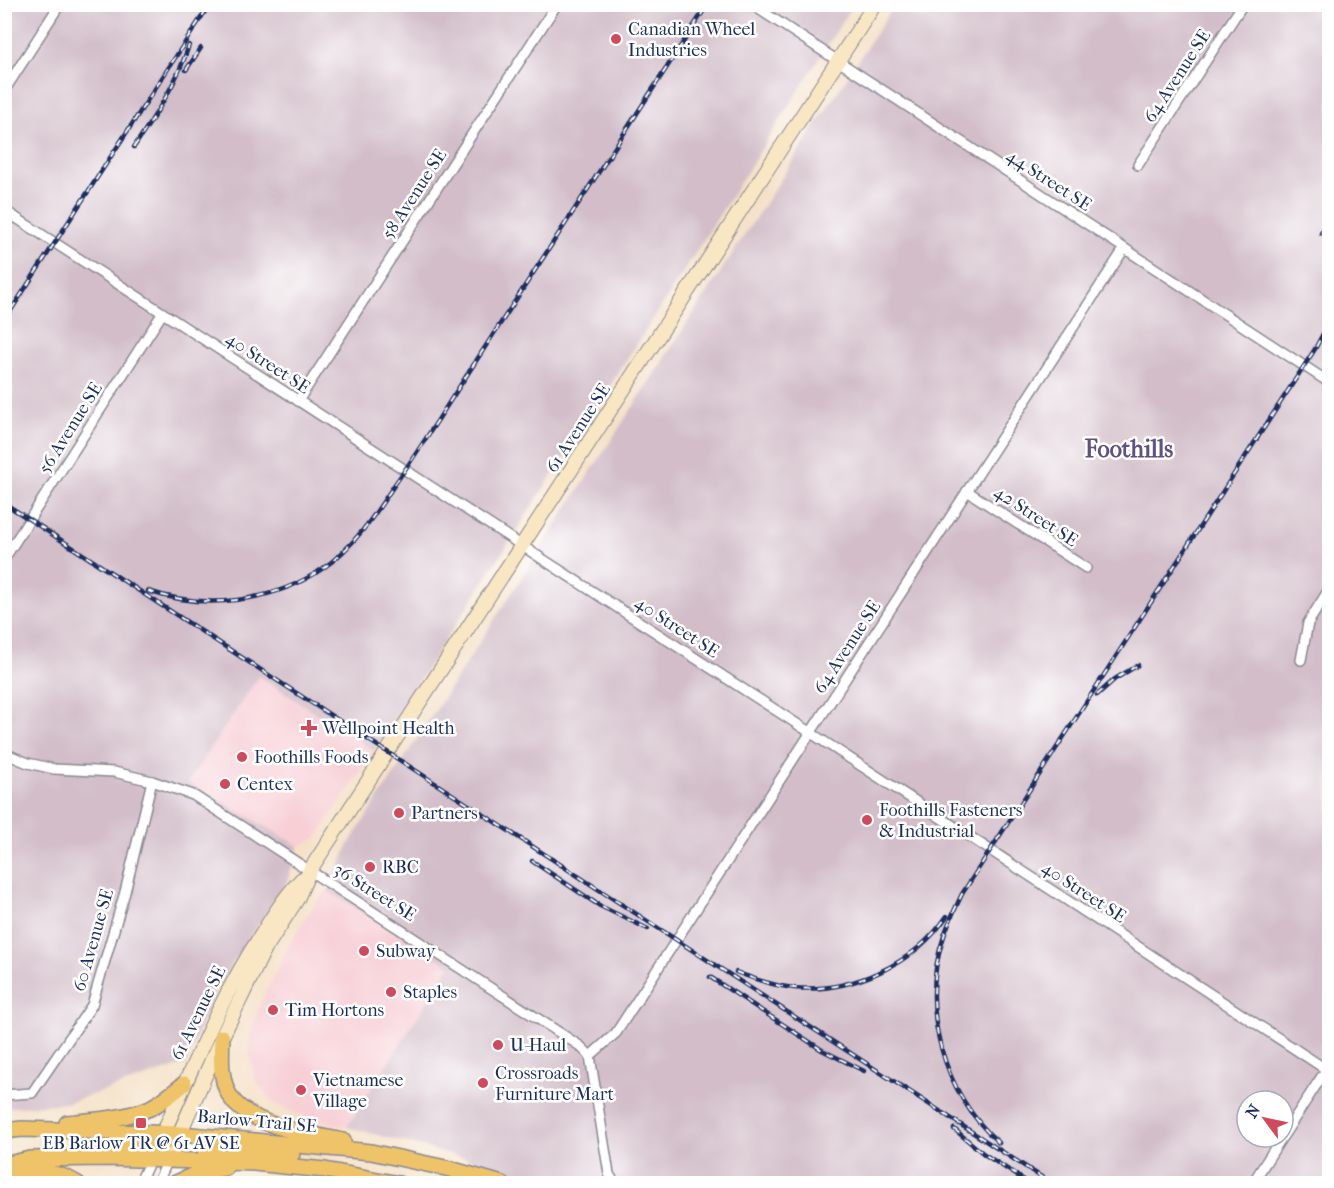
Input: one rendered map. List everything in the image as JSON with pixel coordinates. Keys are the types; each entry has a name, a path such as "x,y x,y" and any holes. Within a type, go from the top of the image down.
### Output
{"main road":[{"path":"222,1037 221,1066 234,1102 255,1118 356,1144 371,1152"},
{"path":"22,1130 124,1115 149,1108 184,1084"},
{"name":"Barlow Trail SE","path":"4,1131 22,1130 160,1139 181,1134 335,1148 371,1152 450,1169 502,1184"},
{"path":"4,1167 30,1159 42,1151 160,1139"},
{"path":"30,1159 151,1158 170,1155 314,1155 335,1148"},
{"path":"170,1155 325,1170 399,1184"},
{"path":"174,1184 198,1173 254,1163"},
{"path":"4,1167 51,1173 67,1177 78,1184"}],"street":[{"path":"4,91 60,4"},
{"name":"58 Avenue SE","path":"298,401 557,4"},
{"name":"44 Street SE","path":"751,4 1329,383"},
{"name":"61 Avenue SE","path":"157,1184 222,1037 263,952 297,899 310,870 875,4"},
{"name":"64 Avenue SE","path":"1138,165 1243,4"},
{"name":"40 Street SE","path":"4,210 811,732 1328,1071"},
{"name":"64 Avenue SE","path":"590,1056 616,1034 1124,249"},
{"name":"56 Avenue SE","path":"4,559 162,314"},
{"name":"42 Street SE","path":"967,491 1086,568"},
{"path":"1301,660 1308,623 1329,588"},
{"name":"36 Street SE","path":"4,753 28,763 54,769 114,772 152,781 194,795 580,1046 590,1056"},
{"name":"60 Avenue SE","path":"4,1095 32,1093 92,1005 125,892 152,781"},
{"name":"61 Avenue SE","path":"139,1184 205,1037 242,963 288,893 310,870"},
{"path":"590,1056 609,1174 615,1184"},
{"path":"1295,1119 1328,1071"},
{"path":"1252,1184 1275,1149"}],"shaded area":[{"path":"4,5 853,5 374,751 259,676 188,782 299,846 287,882 213,993 186,1064 67,1103 5,1108"},
{"path":"894,5 1329,5 1329,1183 558,1183 347,1127 450,966 328,891 350,842"},
{"path":"259,675 374,751 316,838 299,846 188,783"},
{"path":"328,891 450,966 347,1127 292,1112 274,1104 256,1081 249,1053 251,1027 263,998 287,949 314,904"}],"railway":[{"path":"4,321 210,4"},
{"path":"148,591 170,597 214,601 260,596 282,589 322,569 354,541 422,444 708,4"},
{"path":"134,147 172,85 189,45"},
{"path":"186,70 201,48"},
{"path":"1321,233 1330,222"},
{"path":"999,1143 963,1100 950,1075 941,1048 934,992 937,964 948,925 962,894 1315,349 1330,320"},
{"path":"4,503 1052,1184"},
{"path":"1097,695 1115,679 1138,665"},
{"path":"532,861 600,906 648,929"},
{"path":"736,972 757,980 794,988 837,986 880,972 900,961 934,933 947,916"},
{"path":"710,977 822,1050 864,1071"},
{"path":"954,1129 984,1154 1030,1184"}],"place":[{"name":"Canadian Wheel Industries","path":"616,39"},
{"name":"Wellpoint Health","path":"309,728"},
{"name":"Foothills Foods","path":"242,757"},
{"name":"Centex","path":"225,784"},
{"name":"Partners","path":"399,813"},
{"name":"Foothills Fasteners & Industrial","path":"867,820"},
{"name":"RBC","path":"370,867"},
{"name":"Subway","path":"364,951"},
{"name":"Staples","path":"391,992"},
{"name":"Tim Hortons","path":"273,1010"},
{"name":"U-Haul","path":"498,1045"},
{"name":"Crossroads Furniture Mart","path":"483,1083"},
{"name":"Vietnamese Village","path":"301,1090"},
{"name":"EB Barlow TR @ 61 AV SE","path":"141,1123"}],"district":[{"name":"Foothills","path":"1129,449"}]}
